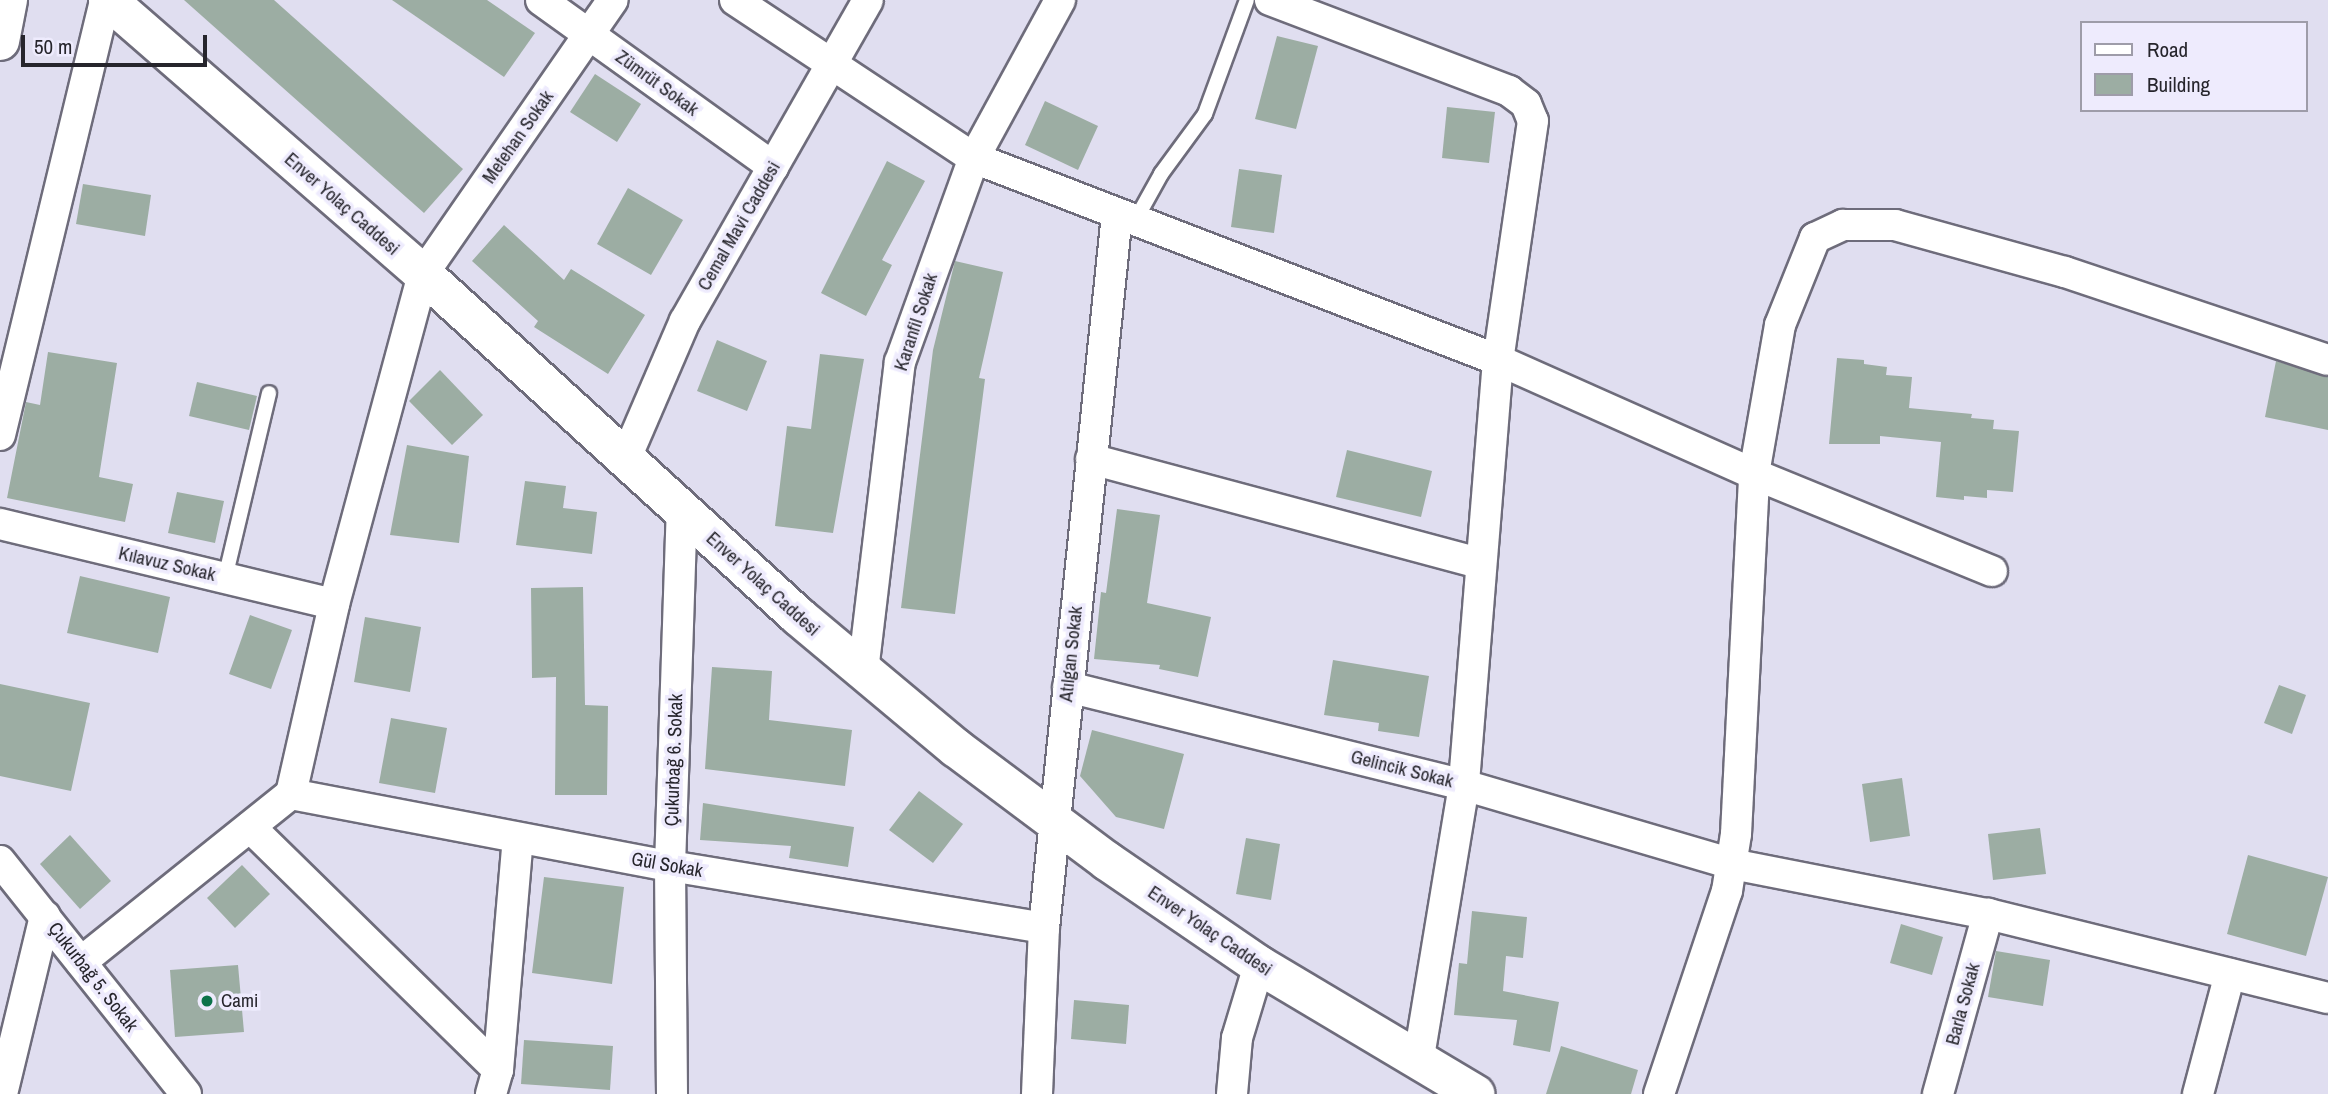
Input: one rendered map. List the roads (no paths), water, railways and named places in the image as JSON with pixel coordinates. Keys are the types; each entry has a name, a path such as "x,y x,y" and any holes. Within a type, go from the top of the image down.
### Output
{"street":[{"path":"0,41 8,0"},
{"name":"Zümrüt Sokak","path":"541,0 773,167"},
{"name":"Metehan Sokak","path":"291,794 334,604 423,274 613,0"},
{"path":"735,0 974,158 1498,360 1754,474 1992,571"},
{"name":"Cemal Mavi Caddesi","path":"625,460 685,321 868,0"},
{"name":"Karanfil Sokak","path":"863,671 900,362 974,158 1060,0"},
{"path":"1270,0 1509,91 1526,104 1533,130 1498,360 1478,563 1464,785 1418,1062"},
{"path":"0,435 115,2"},
{"name":"Enver Yolaç Caddesi","path":"115,2 423,274 625,460 863,671 1054,820 1259,965 1475,1094"},
{"name":"Atılgan Sokak","path":"1037,1094 1044,928 1054,820 1091,459 1126,217"},
{"path":"1659,1094 1720,917 1732,864 1754,474 1768,374 1795,281 1815,239 1843,225 1895,225 2026,261 2328,360"},
{"path":"1091,459 1478,563"},
{"name":"Çukurbağ 6. Sokak","path":"672,1094 670,866 682,511"},
{"name":"Kılavuz Sokak","path":"0,524 334,604"},
{"name":"Gelincik Sokak","path":"1068,687 1464,785 1732,864 1988,914 2328,998"},
{"path":"81,962 291,794"},
{"name":"Gül Sokak","path":"291,794 670,866 1044,928"},
{"path":"250,827 495,1082"},
{"path":"495,1082 518,838"},
{"name":"Çukurbağ 5. Sokak","path":"0,860 186,1094"},
{"name":"Barla Sokak","path":"1938,1094 1988,914"},
{"path":"2,1094 44,916"},
{"path":"1232,1094 1237,1038 1259,965"},
{"path":"2198,1094 2230,974"}],"lane":[{"path":"1126,217 1205,114 1247,0"},
{"path":"225,578 268,393"}],"place":[{"name":"Cami","path":"207,1001"}]}
